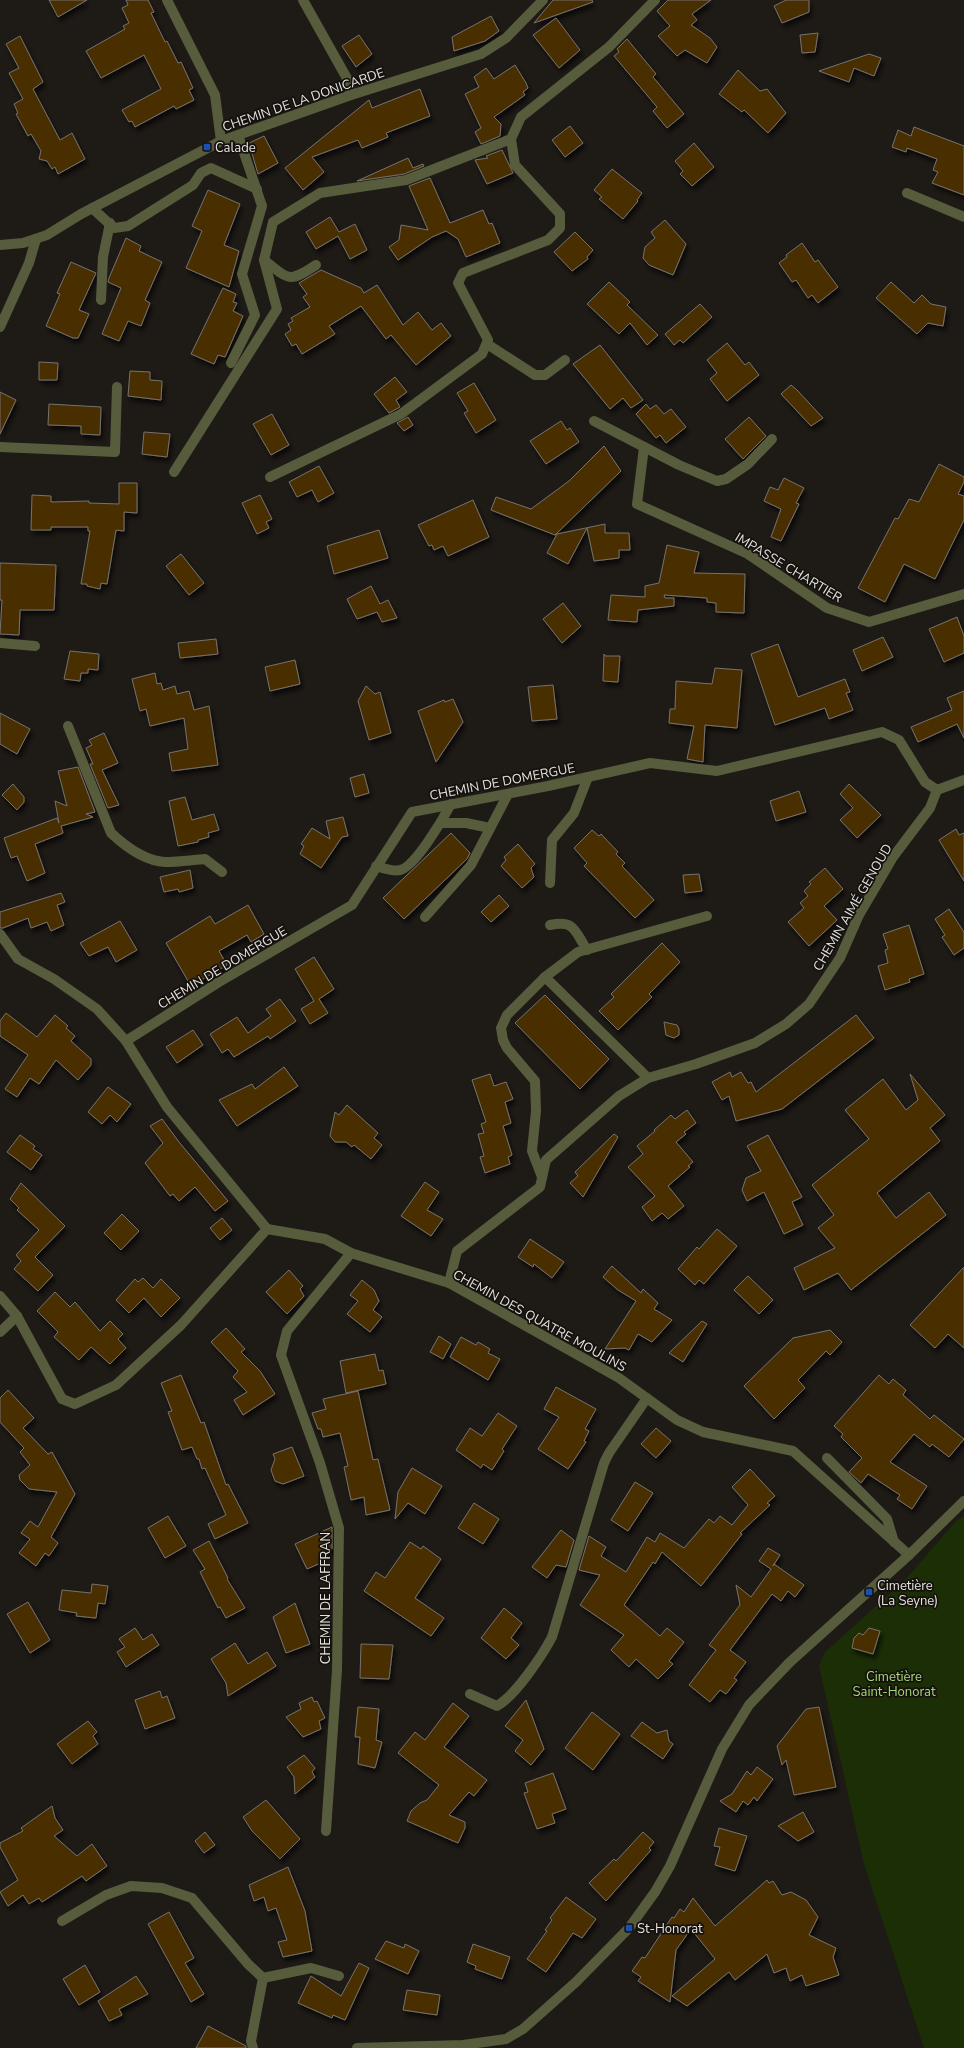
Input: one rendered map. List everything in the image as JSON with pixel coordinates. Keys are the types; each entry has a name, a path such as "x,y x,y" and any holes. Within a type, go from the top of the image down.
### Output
{"street":[{"path":"167,0 215,95 221,141"},
{"path":"303,0 349,82 351,95"},
{"name":"CHEMIN DE LA DONICARDE","path":"0,245 23,243 47,235 92,208 221,141 351,95 481,54 506,38 543,0"},
{"path":"270,476 401,414 482,354 488,340 458,283 463,273 548,240 560,228 560,214 515,165 511,139 521,117 609,46 655,0"},
{"path":"231,363 255,314 242,274 262,206 238,135"},
{"path":"174,472 277,309 264,260 273,222 320,193 406,180 511,139"},
{"path":"92,208 114,228 128,226 193,185 201,173 212,168 257,189"},
{"path":"907,194 964,217"},
{"path":"101,300 104,257 110,223"},
{"path":"0,327 29,264 36,238"},
{"path":"264,260 286,277 298,277 316,265"},
{"path":"486,344 535,375 545,375 565,360"},
{"path":"0,447 115,452 117,388"},
{"path":"594,421 644,448 717,481 726,479 748,464 772,439"},
{"name":"IMPASSE CHARTIER","path":"644,448 637,504 748,554 828,608 869,622 964,594"},
{"path":"0,643 35,646"},
{"path":"68,726 111,833 125,845 143,855 164,862 205,860 222,872"},
{"name":"CHEMIN DE DOMERGUE","path":"126,1041 219,982 352,906 376,866 412,812 508,794 650,763 717,771 882,732 899,740 925,782 937,790"},
{"path":"550,883 552,840 574,813 588,777"},
{"path":"937,790 964,780"},
{"name":"CHEMIN AIMÉ GENOUD","path":"449,1283 457,1251 540,1186 546,1160 619,1096 648,1078 696,1064 755,1043 786,1024 809,1004 840,958 859,915 893,857 930,808 937,790"},
{"path":"425,917 471,865 508,794"},
{"path":"376,866 398,871 405,869 431,839 451,804"},
{"path":"441,823 466,823 490,828"},
{"path":"542,1178 532,1151 536,1111 535,1081 507,1048 503,1040 501,1028 507,1016 545,977 578,952 707,916"},
{"path":"550,924 563,922 571,925 587,950"},
{"path":"0,934 18,959 54,978 97,1009 126,1041 167,1107 267,1229 181,1325 116,1385 75,1404 62,1399 17,1316 0,1296"},
{"path":"545,977 648,1078"},
{"name":"CHEMIN DES QUATRE MOULINS","path":"267,1229 325,1239 351,1253 449,1283 619,1378 677,1420 703,1432 793,1451 909,1555"},
{"name":"CHEMIN DE LAFFRAN","path":"326,1831 337,1670 339,1528 320,1463 281,1355 287,1331 351,1253"},
{"path":"0,1332 17,1316"},
{"path":"470,1694 497,1706 509,1696 542,1656 552,1637 604,1464 609,1453 646,1398"},
{"path":"827,1458 887,1519 894,1542"},
{"path":"357,2048 463,2045 506,2039 523,2029 576,1982 629,1928 655,1892 670,1866 722,1749 749,1705 790,1662 909,1555 964,1501"},
{"path":"62,1921 106,1895 131,1886 162,1888 192,1898 248,1964 263,1978"},
{"path":"263,1978 311,1968 338,1976"},
{"path":"253,2048 251,2041 263,1978"}],"green space":[{"name":"Cimetière Saint-Honorat","path":"964,1516 964,2048 924,2048 864,1864 819,1666 825,1652 905,1580 957,1520"}],"building":[{"path":"49,0 87,0 58,17"},
{"path":"126,0 148,0 154,12 151,13 165,42 167,41 178,63 181,62 193,88 189,90 194,100 176,109 174,106 135,127 132,121 129,122 122,110 161,89 144,55 101,78 86,51 125,29 123,26 129,23 122,8 128,5"},
{"path":"553,0 592,0 593,2 534,23"},
{"path":"668,0 711,0 692,14 697,20 691,25 710,38 717,47 707,63 685,50 677,56 658,36 670,26 657,11"},
{"path":"786,0 809,0 809,12 782,23 774,6"},
{"path":"491,16 499,31 485,41 454,51 452,37"},
{"path":"556,18 580,50 559,68 533,35"},
{"path":"818,33 815,52 802,53 800,35"},
{"path":"359,35 372,54 356,67 342,46"},
{"path":"20,36 43,82 33,89 60,140 72,133 85,159 58,174 55,167 52,169 47,161 39,159 41,151 31,134 28,136 16,114 18,113 14,104 23,99 9,73 19,68 6,44"},
{"path":"627,39 656,74 653,77 684,114 667,128 653,111 657,107 614,56 619,52 617,49"},
{"path":"869,54 881,58 874,76 854,68 849,82 819,71"},
{"path":"515,65 528,88 523,92 525,95 494,117 501,124 500,136 481,144 475,132 481,128 465,94 479,87 474,77 486,68 494,79"},
{"path":"738,70 760,91 767,89 786,113 768,133 744,110 742,112 719,94"},
{"path":"420,89 430,116 386,133 388,137 362,148 358,140 312,157 324,172 303,190 285,168 369,100 372,108"},
{"path":"570,126 583,143 565,157 552,140"},
{"path":"914,127 964,146 964,195 932,183 938,172 933,170 937,159 907,148 906,152 892,147 898,130 911,136"},
{"path":"264,136 278,163 258,174 249,143"},
{"path":"694,143 714,167 692,186 680,174 683,171 675,161"},
{"path":"502,150 513,173 487,184 475,160 488,158 486,156"},
{"path":"408,158 413,168 423,164 424,166 404,174 357,181"},
{"path":"612,169 642,193 637,200 638,201 623,219 599,199 602,197 594,190"},
{"path":"430,178 450,223 483,210 489,224 492,223 500,243 466,257 458,239 446,231 432,237 398,260 389,247 399,240 401,225 428,230 409,186"},
{"path":"208,190 240,204 224,245 239,251 229,287 186,268 202,231 192,226"},
{"path":"330,217 339,232 355,224 367,250 350,259 338,236 316,249 306,232"},
{"path":"665,220 686,244 673,275 649,265 643,258 645,247 655,238 651,232"},
{"path":"575,232 593,250 587,257 588,259 572,271 554,252"},
{"path":"126,238 141,246 139,251 162,262 145,300 150,303 141,326 128,321 119,341 102,334 121,288 108,282"},
{"path":"802,243 815,262 818,260 838,287 818,303 812,295 808,298 796,280 792,282 779,263 787,257 786,255"},
{"path":"71,262 96,273 79,310 89,314 78,338 73,338 46,326 60,294 57,293"},
{"path":"321,270 361,288 364,293 377,285 403,325 418,312 432,330 441,323 451,336 416,365 391,335 386,339 361,306 329,326 335,334 302,354 296,344 292,346 285,334 291,330 288,324 293,321 291,318 310,307 303,297 307,294 299,283"},
{"path":"609,282 630,302 627,305 658,335 647,345 630,323 619,334 587,304"},
{"path":"891,282 914,303 922,295 931,304 946,307 943,326 928,323 917,334 876,298"},
{"path":"223,288 236,294 233,302 237,303 233,311 243,316 225,357 218,355 214,364 191,354"},
{"path":"700,304 712,317 683,343 680,340 674,345 665,334"},
{"path":"727,343 745,365 749,362 759,375 727,401 710,379 717,373 707,360"},
{"path":"600,345 643,400 631,408 623,398 610,409 573,364"},
{"path":"39,362 58,363 57,380 39,380"},
{"path":"130,371 150,372 150,380 162,381 161,400 128,396"},
{"path":"395,377 407,392 396,400 400,407 389,413 374,394"},
{"path":"474,383 496,420 476,433 464,413 468,411 457,393"},
{"path":"791,385 823,418 811,426 781,394"},
{"path":"0,392 16,400 0,434"},
{"path":"49,404 101,407 100,435 81,434 81,426 48,425"},
{"path":"646,404 650,409 656,405 664,414 671,409 686,427 666,443 660,435 656,438 636,414"},
{"path":"272,414 289,445 271,455 253,424"},
{"path":"408,417 413,425 404,431 397,423"},
{"path":"749,417 766,436 743,459 725,439"},
{"path":"561,421 567,430 570,428 579,442 546,464 530,441"},
{"path":"144,432 170,434 167,457 142,454"},
{"path":"604,446 621,471 555,535 491,510 496,497 531,509 569,481"},
{"path":"939,464 964,477 964,482 958,494 964,496 964,520 935,579 904,564 885,602 858,588 895,518 898,519 909,499 919,502"},
{"path":"319,466 334,493 318,502 312,490 297,497 289,482"},
{"path":"784,478 804,488 796,503 799,504 781,541 771,537 781,509 764,501 770,487 778,490"},
{"path":"119,483 137,483 137,513 124,512 124,531 116,530 107,584 101,583 100,589 87,586 87,584 81,584 90,531 88,531 88,527 51,527 51,530 31,530 32,495 51,496 51,502 89,501 89,503 119,504"},
{"path":"260,495 272,519 266,522 269,528 257,534 242,503"},
{"path":"473,500 489,537 448,556 443,546 434,550 432,545 429,546 418,525"},
{"path":"605,524 605,533 629,533 630,550 619,550 619,558 594,561 587,528 568,564 547,553 557,534"},
{"path":"379,530 388,558 334,574 327,546"},
{"path":"667,545 699,552 694,573 745,574 744,613 716,612 716,603 707,602 707,598 664,595 665,598 674,598 674,606 638,610 637,622 608,620 611,595 645,597 645,586 659,583"},
{"path":"181,554 204,583 189,595 166,566"},
{"path":"0,563 56,565 54,610 20,610 19,635 0,634 2,600 0,600"},
{"path":"371,586 380,604 388,600 397,618 382,622 377,612 357,619 347,599"},
{"path":"563,603 581,626 562,643 543,619"},
{"path":"957,617 964,636 964,653 944,662 929,629"},
{"path":"883,637 893,657 862,671 853,650"},
{"path":"216,639 218,654 180,658 178,643"},
{"path":"778,644 798,697 845,679 850,692 846,693 853,710 829,719 825,708 775,725 751,654"},
{"path":"70,651 99,654 98,670 88,669 88,673 81,673 80,681 64,679"},
{"path":"604,654 605,656 620,656 618,682 603,681"},
{"path":"295,660 300,684 270,691 265,667"},
{"path":"715,668 742,670 737,728 705,725 703,762 687,759 694,726 669,723 670,709 675,709 676,681 712,684"},
{"path":"155,673 157,684 161,683 163,690 175,686 177,694 189,691 194,710 209,706 218,765 172,771 169,753 188,749 184,718 150,726 146,709 140,711 132,679"},
{"path":"553,685 557,719 532,721 528,687"},
{"path":"366,686 375,694 380,692 391,733 369,740 358,701"},
{"path":"964,691 964,738 957,724 918,742 911,727 952,710 947,698"},
{"path":"453,699 463,722 436,762 418,711 444,700 445,702"},
{"path":"0,713 30,729 17,754 0,744"},
{"path":"104,733 118,763 102,770 119,805 108,808 90,764 93,764 86,748 92,745 89,740"},
{"path":"78,767 95,812 86,814 93,817 61,826 63,833 35,844 45,873 27,881 17,856 11,858 4,838 57,818 59,823 55,801 67,806 58,771"},
{"path":"364,774 369,793 355,797 350,778"},
{"path":"13,784 24,797 24,802 17,810 2,795"},
{"path":"849,784 881,815 857,838 840,820 853,808 840,794"},
{"path":"799,791 806,812 776,821 770,801"},
{"path":"185,797 192,820 214,814 219,830 208,833 209,837 198,840 198,842 178,846 169,801"},
{"path":"343,817 348,836 342,837 321,868 300,854 304,846 301,844 312,828 330,839 326,821"},
{"path":"956,829 959,835 964,833 964,881 939,840"},
{"path":"592,830 599,836 601,834 618,852 616,854 625,863 622,866 654,900 635,918 584,866 587,863 574,848"},
{"path":"451,833 470,853 467,859 404,919 383,898"},
{"path":"518,844 535,864 531,868 534,877 522,888 501,866 506,860 504,857"},
{"path":"825,868 843,889 824,906 837,920 809,946 788,922 804,908 800,903 808,896 804,891 811,884 809,882"},
{"path":"190,870 193,888 179,892 178,889 164,892 160,877"},
{"path":"699,874 702,891 685,893 683,875"},
{"path":"61,893 65,902 57,905 64,925 51,931 47,922 31,928 28,918 0,928 0,912"},
{"path":"499,895 509,906 491,922 481,912"},
{"path":"248,905 264,934 251,942 247,935 219,951 227,965 191,986 166,943 210,916 215,924"},
{"path":"949,909 964,932 964,948 954,955 942,937 945,935 935,919"},
{"path":"120,921 137,950 116,962 108,947 89,956 80,943"},
{"path":"909,925 924,974 909,979 910,982 885,990 878,966 888,963 885,950 888,949 883,934"},
{"path":"662,943 680,962 649,994 652,997 618,1030 599,1011 614,997 611,994"},
{"path":"314,957 334,989 319,999 328,1013 310,1024 301,1009 314,1001 295,969"},
{"path":"545,995 609,1059 580,1089 515,1023"},
{"path":"280,999 296,1021 270,1039 268,1036 234,1057 228,1049 222,1053 210,1034 237,1017 248,1033 271,1016 266,1009"},
{"path":"6,1013 37,1037 55,1015 68,1026 66,1028 75,1036 71,1041 91,1059 91,1065 78,1080 56,1060 39,1084 30,1078 17,1097 5,1089 28,1055 0,1036 0,1021"},
{"path":"856,1015 874,1038 782,1109 736,1121 729,1096 722,1100 712,1082 730,1072 732,1077 741,1072 748,1083 751,1082 756,1092"},
{"path":"664,1022 677,1025 679,1035 674,1038 666,1035"},
{"path":"193,1030 203,1045 177,1063 166,1047"},
{"path":"284,1067 298,1086 237,1126 219,1100 252,1084 255,1089"},
{"path":"490,1074 494,1086 506,1082 513,1099 505,1102 511,1123 503,1126 512,1155 508,1157 510,1164 485,1173 480,1157 484,1156 478,1134 484,1133 481,1124 486,1122 472,1080"},
{"path":"910,1074 945,1115 930,1128 940,1141 877,1193 896,1218 929,1192 946,1215 851,1290 838,1273 804,1290 794,1268 835,1248 818,1228 834,1215 812,1185 869,1139 845,1110 883,1079 906,1110 918,1100"},
{"path":"108,1087 131,1104 117,1122 110,1115 102,1124 88,1112"},
{"path":"347,1105 378,1133 374,1138 382,1145 371,1159 354,1145 352,1147 346,1142 335,1142 330,1136 335,1112 339,1115"},
{"path":"687,1110 696,1123 684,1132 686,1134 676,1142 693,1162 688,1166 690,1167 668,1186 684,1206 668,1219 662,1213 652,1221 642,1207 655,1196 628,1167 643,1154 637,1146 671,1115 675,1119"},
{"path":"162,1119 228,1201 215,1211 195,1187 179,1201 173,1194 170,1196 145,1163 163,1143 150,1126"},
{"path":"614,1134 618,1137 583,1197 570,1183 578,1176 575,1172"},
{"path":"20,1135 35,1146 33,1149 42,1155 31,1170 7,1152"},
{"path":"768,1135 802,1197 792,1202 803,1225 784,1234 764,1192 747,1201 742,1190 746,1178 761,1171 747,1146"},
{"path":"425,1182 439,1192 427,1210 443,1219 431,1236 401,1216"},
{"path":"21,1183 65,1226 35,1257 53,1275 38,1291 14,1269 21,1261 16,1255 39,1230 17,1210 19,1208 10,1199"},
{"path":"122,1214 139,1231 121,1250 104,1233"},
{"path":"222,1218 232,1230 220,1240 210,1228"},
{"path":"717,1229 737,1246 704,1284 699,1280 695,1285 678,1269 697,1247 699,1249"},
{"path":"530,1239 564,1262 552,1278 534,1264 533,1267 518,1257"},
{"path":"612,1266 641,1293 643,1289 658,1303 654,1309 672,1320 652,1342 638,1334 629,1350 625,1348 605,1349 636,1301 618,1290 603,1277"},
{"path":"964,1267 964,1348 948,1334 935,1348 910,1325"},
{"path":"289,1270 303,1286 300,1289 304,1296 287,1314 266,1292"},
{"path":"748,1276 773,1300 759,1314 734,1290"},
{"path":"143,1278 153,1288 161,1279 180,1298 161,1317 144,1298 129,1313 116,1300 135,1279 138,1282"},
{"path":"362,1280 374,1290 379,1301 373,1310 382,1317 370,1332 347,1314 358,1301 350,1295"},
{"path":"55,1292 70,1307 75,1302 100,1331 110,1321 123,1334 118,1339 126,1348 110,1364 91,1347 79,1360 54,1337 58,1332 37,1311"},
{"path":"702,1321 707,1324 683,1362 669,1353"},
{"path":"226,1328 245,1349 241,1352 260,1371 275,1394 243,1415 234,1400 247,1392 233,1377 238,1371 211,1342"},
{"path":"830,1330 842,1342 830,1355 826,1351 798,1380 805,1388 774,1419 744,1386 793,1338"},
{"path":"439,1336 451,1344 443,1359 430,1352"},
{"path":"461,1337 476,1345 478,1342 490,1349 488,1353 500,1359 488,1380 450,1357"},
{"path":"375,1354 379,1371 383,1370 386,1384 346,1393 340,1361"},
{"path":"181,1375 201,1423 204,1422 226,1485 228,1484 248,1523 215,1539 208,1524 226,1515 205,1468 202,1469 199,1459 197,1459 192,1447 182,1450 168,1412 172,1411 161,1383"},
{"path":"879,1375 889,1384 893,1379 906,1390 903,1395 930,1419 934,1415 964,1439 949,1457 932,1444 930,1447 914,1434 890,1462 927,1486 912,1509 897,1499 900,1495 868,1474 861,1483 849,1472 862,1458 841,1437 843,1434 834,1426"},
{"path":"556,1387 596,1409 585,1429 589,1431 584,1441 586,1442 568,1469 538,1449 559,1417 544,1409"},
{"path":"8,1390 34,1418 23,1428 48,1454 52,1452 75,1494 51,1537 58,1543 49,1556 45,1553 36,1566 19,1553 30,1539 21,1533 30,1521 38,1527 57,1492 29,1489 20,1480 19,1475 30,1465 20,1452 24,1448 0,1422 0,1398"},
{"path":"358,1391 373,1460 378,1459 390,1510 366,1515 364,1497 351,1500 344,1467 348,1466 340,1433 323,1437 321,1429 318,1429 312,1413 326,1409 323,1399"},
{"path":"498,1413 517,1426 502,1449 504,1451 492,1470 483,1464 481,1468 456,1450 470,1428 482,1436"},
{"path":"656,1428 671,1441 656,1458 641,1444"},
{"path":"292,1447 304,1476 283,1484 275,1481 271,1470 275,1459 273,1454"},
{"path":"412,1468 442,1486 425,1514 408,1503 395,1519 398,1492"},
{"path":"750,1469 775,1496 767,1503 770,1505 740,1533 742,1534 701,1586 662,1552 655,1564 653,1562 624,1605 660,1636 667,1628 684,1642 669,1661 673,1664 658,1679 636,1659 629,1667 611,1650 624,1635 580,1605 600,1575 579,1570 589,1536 606,1547 601,1556 626,1572 647,1537 655,1542 660,1533 684,1548 709,1519 714,1523 720,1516 732,1525 748,1505 732,1487"},
{"path":"635,1482 653,1493 628,1531 611,1520"},
{"path":"474,1503 499,1519 483,1544 458,1528"},
{"path":"168,1516 186,1546 165,1558 148,1528"},
{"path":"332,1527 332,1549 320,1555 323,1562 307,1569 295,1544"},
{"path":"561,1530 574,1540 566,1567 556,1565 547,1578 532,1567"},
{"path":"209,1541 228,1578 227,1579 245,1608 226,1618 220,1607 218,1608 200,1572 205,1569 193,1550"},
{"path":"410,1542 421,1549 423,1546 441,1559 415,1598 444,1618 431,1636 364,1591 376,1572 385,1578"},
{"path":"768,1548 780,1555 774,1564 804,1585 795,1597 788,1591 781,1601 772,1594 730,1650 746,1662 734,1678 737,1680 726,1694 720,1690 710,1702 689,1685 716,1650 709,1645 740,1605 736,1585 751,1597 771,1569 759,1561"},
{"path":"92,1584 108,1586 105,1604 98,1603 96,1618 76,1616 77,1613 59,1610 62,1590 91,1593"},
{"path":"28,1602 50,1640 30,1653 7,1614"},
{"path":"295,1603 310,1644 286,1653 273,1617"},
{"path":"504,1608 522,1623 511,1638 519,1645 506,1659 481,1638"},
{"path":"135,1628 143,1640 152,1634 159,1645 126,1667 117,1652 125,1647 119,1639"},
{"path":"869,1628 880,1631 873,1654 852,1648 854,1638 859,1633 863,1635"},
{"path":"235,1643 248,1664 267,1652 276,1666 228,1696 226,1683 211,1659"},
{"path":"361,1644 393,1645 389,1679 360,1678"},
{"path":"160,1691 162,1698 167,1696 175,1718 145,1729 135,1700"},
{"path":"312,1697 314,1702 317,1701 325,1718 319,1721 321,1729 303,1737 286,1717 301,1709 299,1703"},
{"path":"526,1700 544,1749 531,1765 515,1751 523,1740 505,1726"},
{"path":"453,1703 469,1716 444,1747 487,1780 474,1796 469,1792 449,1815 465,1822 465,1828 458,1843 407,1821 411,1811 420,1803 427,1800 439,1785 398,1753 415,1732 425,1740"},
{"path":"358,1707 379,1709 376,1740 382,1742 375,1768 358,1764 360,1737 355,1737"},
{"path":"819,1707 836,1787 794,1795 786,1760 782,1765 777,1746 806,1709"},
{"path":"592,1712 620,1734 593,1770 565,1748"},
{"path":"88,1721 97,1732 93,1736 98,1744 72,1764 57,1744"},
{"path":"642,1722 657,1733 667,1730 669,1741 673,1744 663,1759 631,1736"},
{"path":"304,1755 315,1768 312,1772 315,1777 295,1794 294,1777 287,1767"},
{"path":"757,1767 773,1779 757,1801 754,1797 748,1805 743,1801 736,1812 720,1801 732,1794 747,1771 751,1775"},
{"path":"553,1773 566,1809 552,1814 555,1823 537,1829 524,1793 528,1792 525,1783"},
{"path":"266,1800 300,1839 280,1859 252,1831 243,1817"},
{"path":"52,1806 55,1818 63,1830 54,1836 77,1856 92,1844 107,1866 86,1881 82,1876 42,1902 39,1898 29,1904 23,1895 8,1906 0,1892 18,1880 0,1847 0,1843 23,1831 21,1828"},
{"path":"803,1812 814,1832 798,1841 778,1826"},
{"path":"719,1828 747,1836 735,1871 715,1865 720,1847 714,1846"},
{"path":"205,1832 215,1845 204,1853 195,1841"},
{"path":"643,1832 654,1842 649,1848 651,1850 606,1901 589,1883 614,1859 616,1861"},
{"path":"288,1867 305,1911 312,1951 283,1957 278,1942 287,1940 276,1908 268,1911 264,1897 254,1901 249,1885"},
{"path":"767,1880 769,1883 773,1881 782,1895 791,1892 806,1900 818,1917 809,1935 836,1948 833,1957 839,1975 806,1986 802,1975 790,1981 786,1968 774,1973 767,1954 735,1980 729,1972 687,2006 672,1996 715,1959 691,1929 676,1950 670,2002 638,1981 641,1977 632,1971 642,1957 645,1958 672,1917 674,1918 680,1909 684,1912 693,1898 715,1926"},
{"path":"566,1897 596,1919 582,1938 573,1933 546,1972 527,1959 547,1931 545,1930 552,1920 550,1918"},
{"path":"169,1912 194,1958 185,1963 204,1994 191,2002 148,1924"},
{"path":"386,1941 404,1948 405,1944 419,1951 408,1974 375,1959"},
{"path":"473,1944 510,1957 502,1979 475,1969 476,1966 467,1962"},
{"path":"359,1963 369,1968 345,2020 333,2015 332,2018 298,2003 311,1976 341,1996"},
{"path":"85,1965 100,1992 79,2005 63,1979"},
{"path":"136,1976 148,1994 119,2009 122,2015 109,2021 98,2001"},
{"path":"407,1990 440,1995 437,2015 403,2010"},
{"path":"208,2026 246,2046 246,2048 196,2048"}],"place":[{"name":"Calade","path":"207,147"},
{"name":"Cimetière (La Seyne)","path":"869,1592"},
{"name":"St-Honorat","path":"629,1928"}]}
